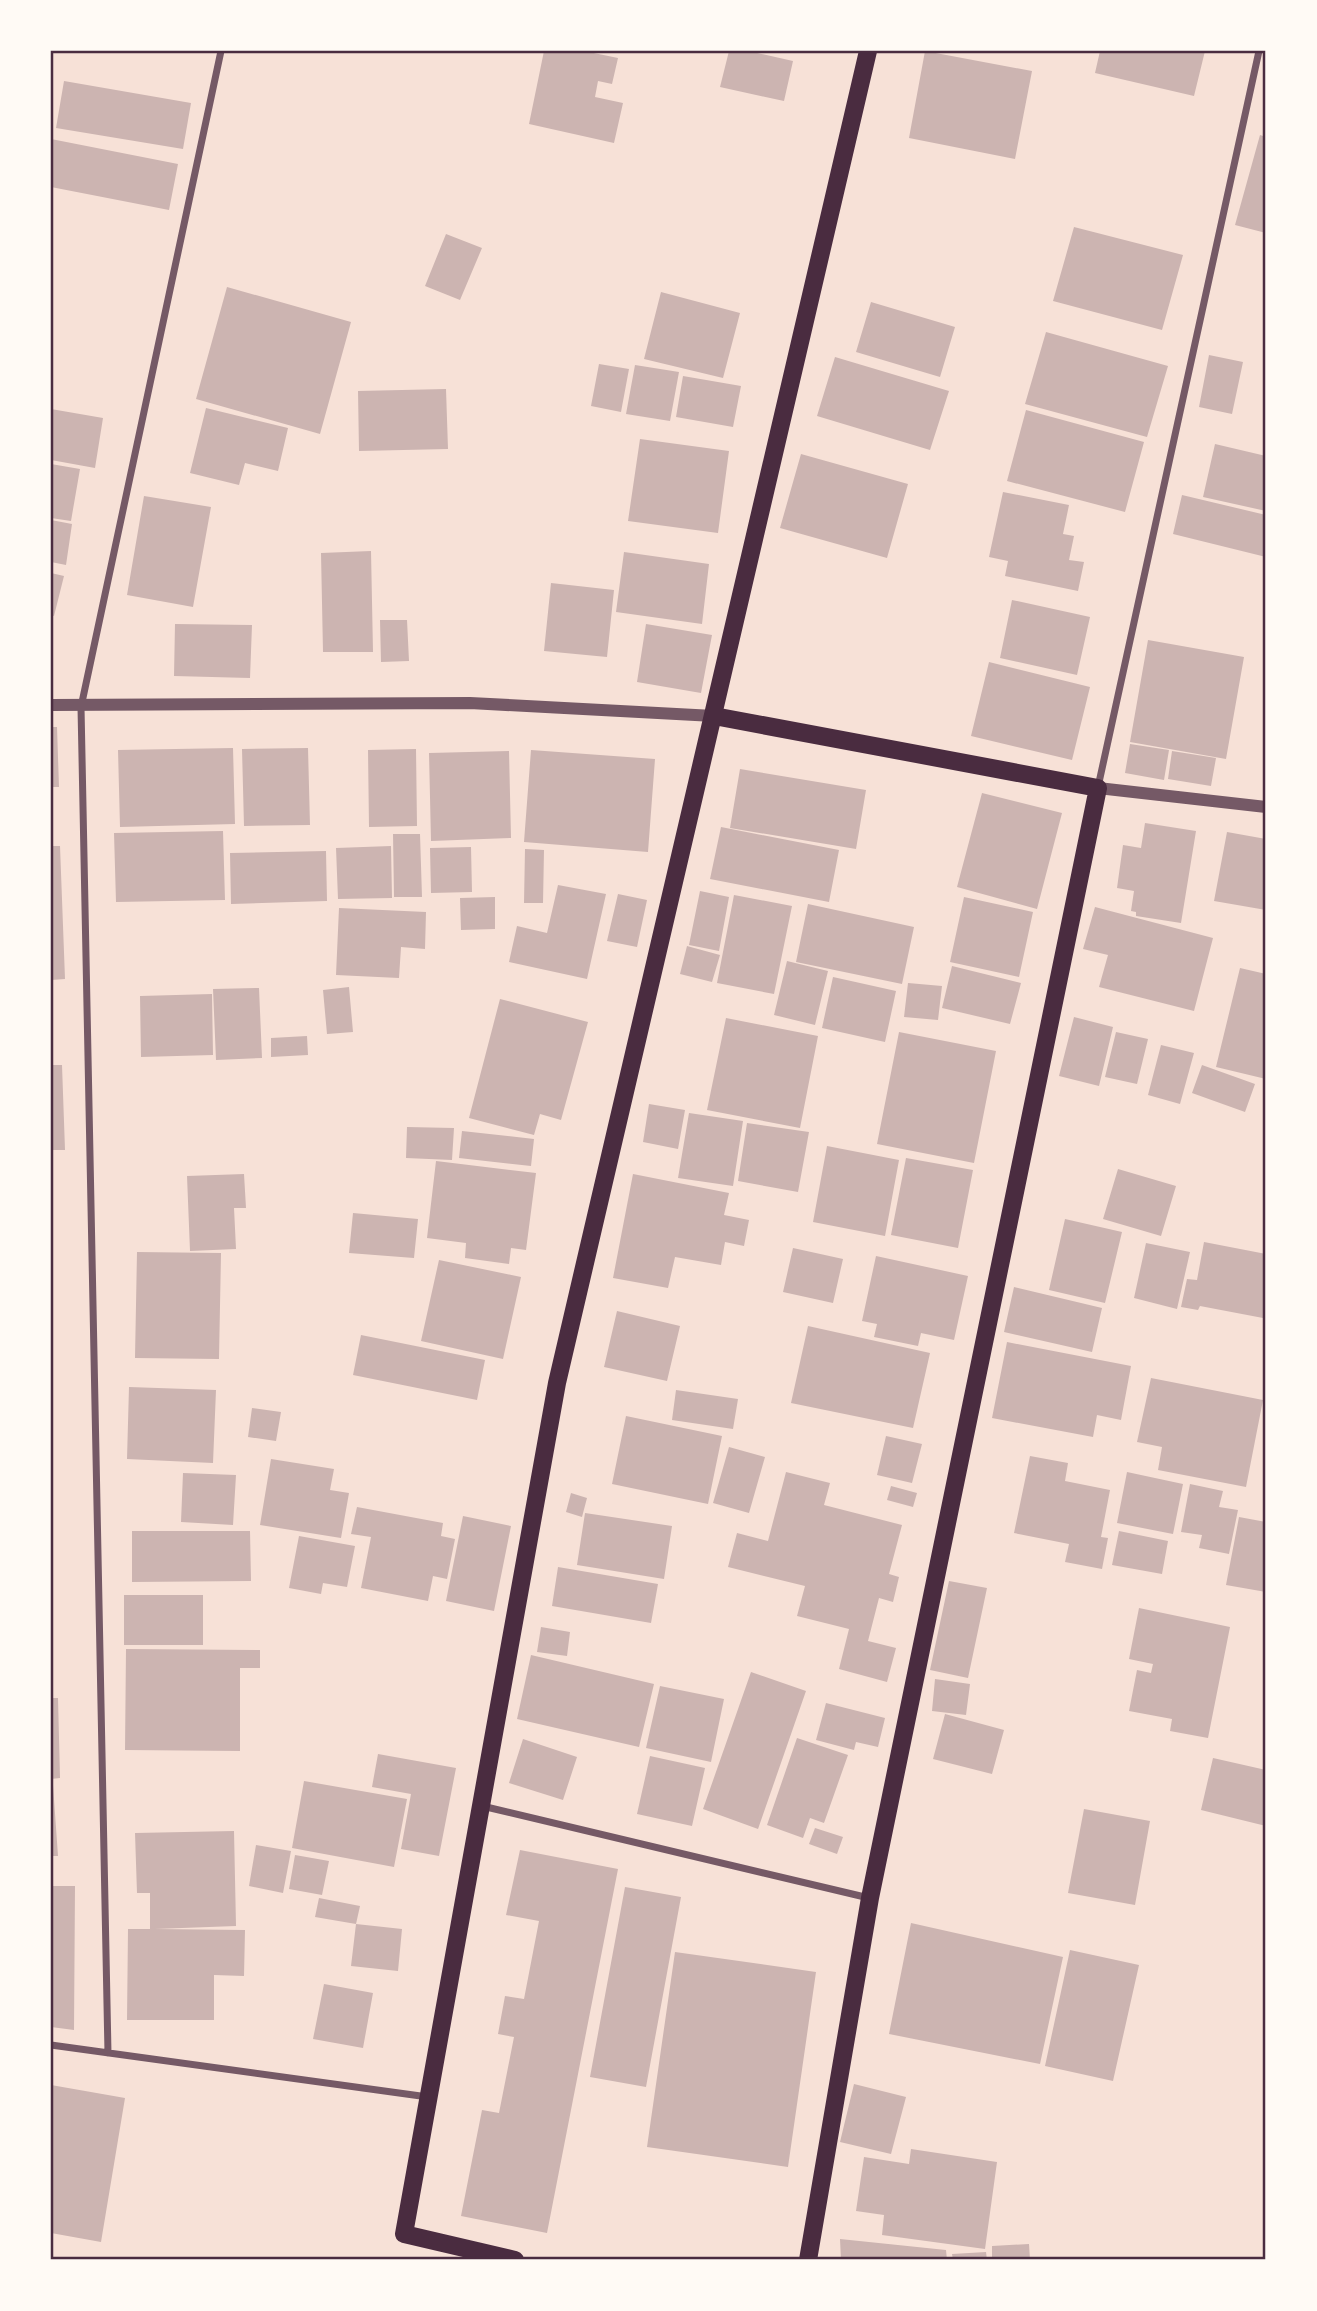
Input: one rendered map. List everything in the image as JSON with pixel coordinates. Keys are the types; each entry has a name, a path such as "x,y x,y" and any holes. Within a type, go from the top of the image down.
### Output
{"main road":[{"path":"515,2260 404,2234 557,1383 868,51"},
{"path":"714,716 1098,788 870,1898 808,2260"}],"street":[{"path":"108,2053 81,706 220,51"},
{"path":"1259,51 1098,788 1266,807"},
{"path":"51,705 470,703 714,716"},
{"path":"481,1806 870,1898"},
{"path":"51,2045 428,2097"}],"building":[{"path":"544,51 584,51 618,58 612,84 598,81 595,97 623,103 614,143 529,124"},
{"path":"729,51 748,51 793,61 784,101 720,87"},
{"path":"925,51 1032,71 1015,159 909,138"},
{"path":"1100,51 1205,51 1194,96 1095,73"},
{"path":"64,81 191,103 183,149 56,128"},
{"path":"1260,135 1266,137 1266,233 1235,225"},
{"path":"51,139 178,164 169,210 51,187"},
{"path":"1074,227 1183,255 1162,330 1053,301"},
{"path":"446,234 482,248 460,300 425,286"},
{"path":"227,287 351,322 320,434 196,399"},
{"path":"661,292 740,313 723,378 644,359"},
{"path":"871,302 955,327 940,377 856,352"},
{"path":"1046,332 1168,366 1147,437 1025,404"},
{"path":"1209,355 1243,362 1232,414 1199,407"},
{"path":"835,357 949,391 930,450 817,416"},
{"path":"599,364 629,369 621,412 591,406"},
{"path":"635,365 679,372 670,421 626,414"},
{"path":"683,376 741,386 733,427 676,417"},
{"path":"446,389 448,449 359,451 358,391"},
{"path":"206,408 288,428 278,471 245,463 239,485 190,473"},
{"path":"51,409 103,418 95,468 51,460"},
{"path":"1026,410 1144,442 1125,512 1007,481"},
{"path":"640,439 729,451 718,533 628,521"},
{"path":"1215,444 1266,456 1266,511 1203,497"},
{"path":"801,454 908,484 887,558 780,528"},
{"path":"51,464 80,469 71,521 51,518"},
{"path":"1003,492 1069,505 1063,534 1074,536 1069,560 1084,562 1078,591 1005,576 1008,561 989,557"},
{"path":"1182,495 1266,515 1266,557 1173,534"},
{"path":"144,496 211,507 193,607 127,595"},
{"path":"51,520 72,524 66,565 51,562"},
{"path":"371,551 373,652 323,652 321,553"},
{"path":"624,552 709,564 702,624 616,612"},
{"path":"51,573 64,576 54,616 51,615"},
{"path":"551,583 614,590 607,657 544,651"},
{"path":"1012,600 1090,617 1077,675 1000,658"},
{"path":"380,620 407,620 409,661 381,662"},
{"path":"175,624 252,625 250,678 174,676"},
{"path":"646,624 712,635 701,693 637,682"},
{"path":"1148,640 1244,657 1226,759 1130,742"},
{"path":"989,662 1090,687 1072,760 971,736"},
{"path":"51,727 57,727 59,787 51,787"},
{"path":"1130,744 1169,750 1164,780 1125,773"},
{"path":"233,748 235,824 120,827 118,750"},
{"path":"308,748 310,825 244,826 242,749"},
{"path":"416,749 417,826 369,827 368,750"},
{"path":"531,750 655,759 648,852 524,842"},
{"path":"509,751 511,838 431,841 429,753"},
{"path":"1172,751 1216,758 1211,786 1168,779"},
{"path":"740,769 866,790 856,849 730,828"},
{"path":"982,793 1062,813 1037,909 957,887"},
{"path":"1145,823 1196,831 1181,923 1136,916 1136,912 1131,911 1134,891 1117,888 1123,845 1141,848"},
{"path":"721,827 839,850 829,902 710,879"},
{"path":"223,831 225,900 116,902 114,833"},
{"path":"1227,832 1266,839 1266,910 1214,901"},
{"path":"393,834 420,834 422,897 394,897"},
{"path":"51,846 60,846 65,979 51,980"},
{"path":"391,846 392,898 338,899 336,848"},
{"path":"471,847 472,892 431,893 430,848"},
{"path":"525,849 544,850 543,903 524,903"},
{"path":"326,851 327,901 231,904 230,853"},
{"path":"558,885 606,894 587,979 509,962 517,926 547,933"},
{"path":"700,891 729,897 719,951 689,945"},
{"path":"618,894 647,900 637,947 607,941"},
{"path":"734,895 792,906 774,994 717,983"},
{"path":"495,897 495,929 461,930 460,898"},
{"path":"964,897 1033,912 1019,977 950,962"},
{"path":"808,904 914,927 902,984 796,962"},
{"path":"1095,907 1213,938 1194,1011 1099,987 1108,955 1083,949"},
{"path":"339,908 426,912 425,949 401,947 399,978 336,975"},
{"path":"687,946 720,955 712,982 680,974"},
{"path":"787,961 828,971 815,1025 774,1015"},
{"path":"952,966 1021,983 1010,1024 942,1008"},
{"path":"1240,968 1266,974 1266,1079 1216,1067"},
{"path":"833,977 896,991 885,1042 822,1028"},
{"path":"908,983 942,986 938,1020 904,1017"},
{"path":"349,987 353,1032 327,1034 323,990"},
{"path":"259,988 262,1058 216,1060 213,989"},
{"path":"212,994 213,1055 141,1057 140,996"},
{"path":"500,999 588,1022 561,1120 540,1114 534,1135 469,1118"},
{"path":"1074,1017 1113,1027 1099,1086 1059,1076"},
{"path":"726,1018 818,1036 800,1128 707,1110"},
{"path":"899,1032 996,1051 974,1163 877,1144"},
{"path":"1116,1032 1148,1039 1137,1084 1105,1077"},
{"path":"307,1036 308,1055 271,1057 271,1038"},
{"path":"1161,1045 1194,1053 1180,1104 1148,1095"},
{"path":"51,1065 62,1065 65,1150 51,1150"},
{"path":"1202,1065 1255,1084 1245,1112 1192,1093"},
{"path":"649,1104 685,1110 678,1149 643,1142"},
{"path":"689,1113 743,1121 733,1186 678,1178"},
{"path":"747,1123 809,1132 798,1192 738,1181"},
{"path":"407,1127 454,1128 452,1160 406,1158"},
{"path":"462,1131 534,1139 531,1166 459,1158"},
{"path":"827,1146 899,1160 885,1236 813,1222"},
{"path":"906,1158 973,1170 958,1248 891,1235"},
{"path":"436,1161 536,1173 526,1250 511,1248 509,1264 465,1258 466,1243 427,1238"},
{"path":"1118,1169 1176,1186 1161,1236 1103,1219"},
{"path":"244,1174 246,1208 234,1208 236,1249 190,1251 187,1176"},
{"path":"633,1174 729,1193 724,1215 749,1220 744,1246 725,1242 721,1265 675,1257 668,1288 613,1278"},
{"path":"353,1213 418,1219 414,1258 349,1253"},
{"path":"1065,1219 1122,1232 1105,1303 1049,1290"},
{"path":"1204,1242 1266,1254 1266,1302 1263,1318 1200,1306 1198,1310 1181,1307 1187,1279 1197,1280"},
{"path":"1146,1243 1190,1252 1177,1309 1134,1298"},
{"path":"793,1248 843,1259 833,1303 783,1292"},
{"path":"137,1252 221,1253 219,1359 135,1358"},
{"path":"876,1256 968,1276 954,1340 921,1333 918,1346 874,1337 877,1324 862,1321"},
{"path":"439,1260 521,1277 503,1359 421,1341"},
{"path":"1014,1287 1102,1308 1092,1352 1004,1332"},
{"path":"617,1311 680,1326 667,1381 604,1367"},
{"path":"808,1326 930,1353 913,1428 791,1403"},
{"path":"361,1335 485,1360 477,1400 353,1375"},
{"path":"1007,1342 1131,1366 1121,1420 1097,1415 1093,1437 992,1418"},
{"path":"1151,1378 1263,1400 1246,1487 1158,1470 1162,1447 1137,1442"},
{"path":"129,1387 216,1390 213,1463 127,1459"},
{"path":"676,1390 738,1399 733,1429 672,1420"},
{"path":"252,1408 281,1412 276,1441 248,1437"},
{"path":"626,1416 722,1436 708,1504 612,1484"},
{"path":"886,1436 922,1444 912,1483 877,1475"},
{"path":"729,1447 765,1457 749,1513 713,1503"},
{"path":"1030,1456 1068,1463 1065,1481 1110,1490 1101,1537 1108,1538 1102,1569 1065,1562 1069,1544 1014,1533"},
{"path":"271,1459 334,1469 330,1490 349,1493 341,1538 260,1525"},
{"path":"786,1472 830,1483 824,1505 902,1525 889,1574 899,1577 893,1602 879,1598 868,1641 896,1648 887,1682 839,1669 849,1629 797,1616 805,1586 728,1567 737,1533 768,1541"},
{"path":"1127,1472 1183,1484 1173,1534 1117,1523"},
{"path":"183,1473 236,1475 233,1525 181,1522"},
{"path":"1190,1484 1223,1491 1219,1507 1238,1510 1229,1554 1199,1548 1202,1535 1181,1532"},
{"path":"891,1486 917,1493 913,1507 887,1500"},
{"path":"571,1493 587,1498 582,1517 566,1512"},
{"path":"357,1507 443,1523 441,1536 455,1539 447,1579 433,1576 428,1601 361,1588 371,1537 351,1534"},
{"path":"585,1513 672,1526 664,1579 577,1565"},
{"path":"463,1516 511,1526 494,1611 446,1601"},
{"path":"1239,1517 1266,1522 1266,1592 1226,1585"},
{"path":"132,1531 250,1531 251,1581 132,1582"},
{"path":"1119,1531 1168,1541 1162,1574 1112,1565"},
{"path":"299,1536 355,1546 347,1587 323,1583 321,1594 289,1588"},
{"path":"558,1567 658,1584 651,1623 552,1606"},
{"path":"949,1581 987,1588 968,1678 930,1670"},
{"path":"124,1595 203,1595 203,1645 124,1645"},
{"path":"1139,1608 1230,1627 1208,1738 1170,1731 1172,1719 1129,1711 1137,1670 1151,1673 1153,1664 1129,1659"},
{"path":"541,1627 570,1632 567,1656 537,1652"},
{"path":"126,1649 260,1650 260,1668 240,1668 240,1751 125,1750"},
{"path":"531,1655 654,1684 639,1747 517,1719"},
{"path":"751,1672 806,1691 758,1829 703,1809"},
{"path":"935,1679 970,1684 966,1715 932,1711"},
{"path":"660,1686 724,1699 711,1762 646,1748"},
{"path":"51,1698 58,1698 60,1778 51,1779"},
{"path":"826,1703 885,1718 878,1747 856,1742 854,1750 816,1740"},
{"path":"945,1714 1004,1730 992,1774 933,1759"},
{"path":"797,1738 848,1755 824,1823 810,1818 803,1838 767,1825"},
{"path":"523,1739 577,1757 563,1800 509,1783"},
{"path":"378,1754 456,1768 439,1856 401,1849 411,1794 372,1787"},
{"path":"650,1756 705,1768 692,1826 637,1814"},
{"path":"1213,1758 1266,1770 1266,1826 1201,1810"},
{"path":"304,1781 407,1799 394,1867 292,1848"},
{"path":"53,1785 58,1856 51,1856"},
{"path":"1084,1809 1150,1821 1135,1905 1068,1893"},
{"path":"815,1828 843,1837 837,1854 809,1844"},
{"path":"234,1831 236,1926 155,1929 245,1930 244,1976 214,1975 214,2020 127,2020 128,1929 150,1929 150,1893 137,1893 135,1833"},
{"path":"256,1845 291,1851 283,1893 249,1886"},
{"path":"520,1850 618,1869 547,2233 461,2216 482,2110 499,2113 514,2037 498,2034 505,1996 524,1999 539,1921 506,1915"},
{"path":"295,1855 329,1861 322,1895 289,1889"},
{"path":"51,1886 75,1886 74,2030 51,2027"},
{"path":"625,1887 681,1897 646,2087 590,2077"},
{"path":"319,1898 360,1906 356,1924 315,1917"},
{"path":"911,1923 1063,1957 1040,2064 889,2034"},
{"path":"356,1924 402,1929 398,1971 351,1966"},
{"path":"1070,1950 1139,1965 1113,2081 1045,2066"},
{"path":"675,1952 816,1972 788,2167 647,2147"},
{"path":"324,1984 373,1993 363,2048 313,2039"},
{"path":"854,2084 906,2097 891,2154 840,2142"},
{"path":"51,2085 125,2098 101,2242 51,2233"},
{"path":"911,2149 997,2162 985,2249 882,2235 884,2215 856,2211 864,2157 909,2164"},
{"path":"840,2239 946,2250 947,2260 841,2260"},
{"path":"1029,2244 1030,2260 992,2260 992,2246"},
{"path":"986,2252 987,2260 953,2260 952,2254"}]}
